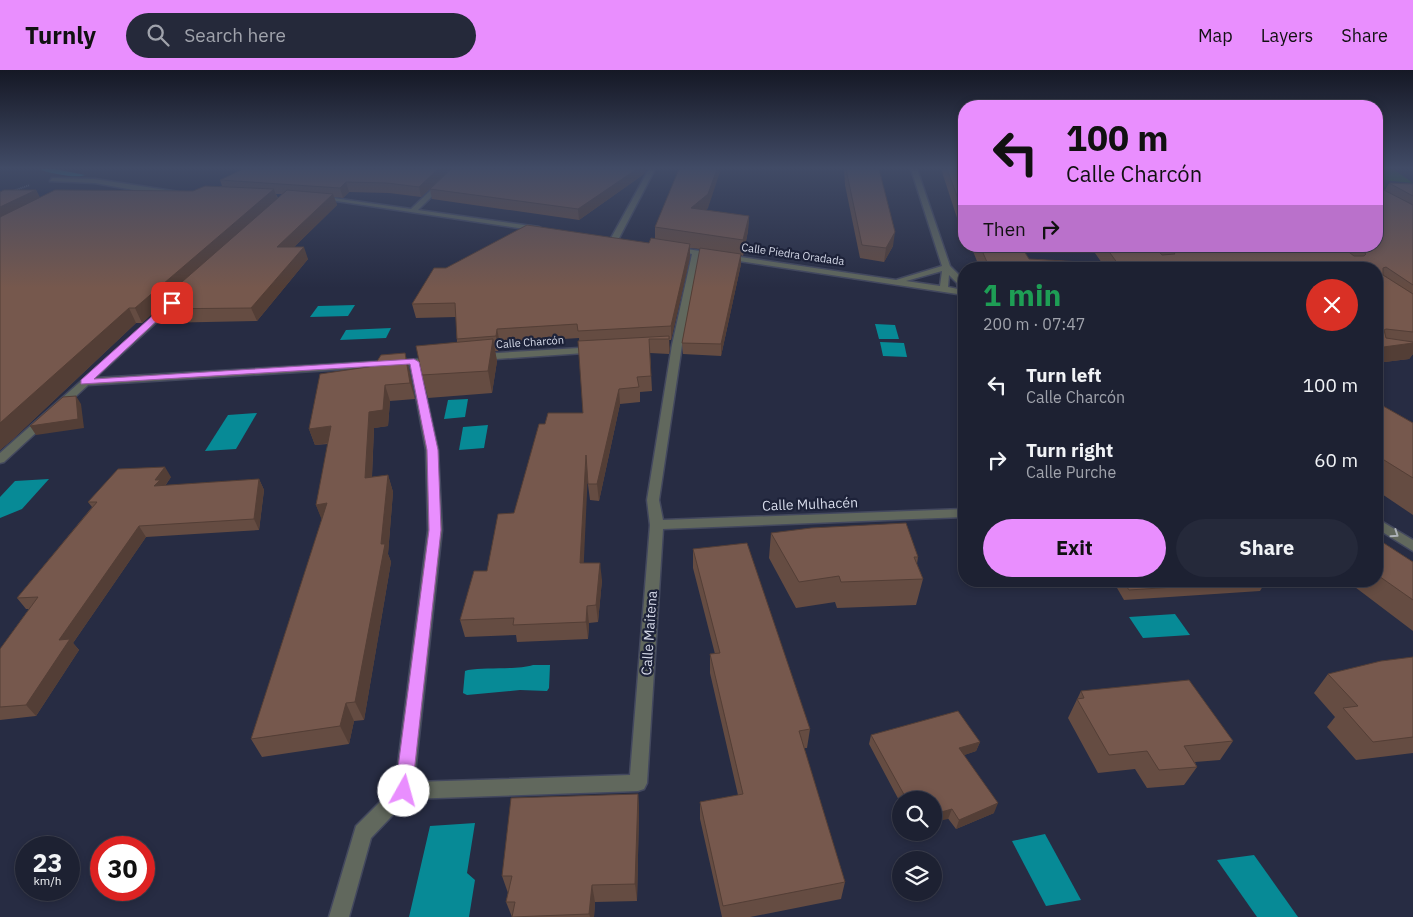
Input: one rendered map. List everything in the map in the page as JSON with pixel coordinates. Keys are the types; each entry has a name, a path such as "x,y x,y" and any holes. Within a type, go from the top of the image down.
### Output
{"street":[{"path":"393,209 547,230"},
{"path":"614,240 631,209"},
{"path":"927,209 946,267 944,289"},
{"path":"604,239 623,242"},
{"name":"Calle Piedra Oradada","path":"668,249 958,291"},
{"name":"Calle Maitena","path":"404,791 638,783 657,525 652,500 672,346 696,253"},
{"path":"892,281 946,267"},
{"path":"946,267 958,278"},
{"path":"0,459 172,303"},
{"name":"Calle Charcón","path":"473,358 609,350"},
{"path":"84,382 444,360"},
{"path":"339,917 363,833 404,791 435,530 432,450 414,362"},
{"name":"Calle Mulhacén","path":"657,525 958,513"},
{"path":"1383,527 1413,546"}],"shaded area":[{"path":"355,305 348,316 310,317 318,306"},
{"path":"875,324 895,325 899,339 879,339"},
{"path":"391,328 386,338 340,340 346,330"},
{"path":"880,342 904,343 907,357 883,356"},
{"path":"468,399 465,417 444,419 448,400"},
{"path":"257,413 236,449 205,451 228,415"},
{"path":"488,425 484,448 459,450 463,427"},
{"path":"49,479 22,509 0,518 0,497 15,481"},
{"path":"1175,614 1190,635 1143,638 1129,617"},
{"path":"550,665 549,688 547,691 520,690 467,695 463,693 465,671"},
{"path":"475,823 467,873 475,880 469,917 409,917 430,826"},
{"path":"1045,834 1081,900 1046,906 1012,841"},
{"path":"1254,855 1298,917 1257,917 1217,860"}],"building":[{"path":"17,209 251,209 135,308 129,308 0,423 0,217"},
{"path":"266,209 318,209 277,247 304,247 251,308 151,309"},
{"path":"663,209 695,209 749,216 743,240 655,227"},
{"path":"854,209 889,209 895,232 886,248 862,245"},
{"path":"1383,209 1413,209 1413,285 1386,267 1383,268 1383,262 1117,262 1109,252 1159,252 1162,255 1175,254 1173,252 1349,252 1354,256 1364,256 1366,254 1364,252 1383,252"},
{"path":"527,225 649,243 651,238 690,244 671,326 578,331 577,324 497,329 496,336 457,339 455,303 412,304 434,268 446,268"},
{"path":"700,248 741,254 721,344 682,343"},
{"path":"983,252 1025,252 1029,259 1082,262 987,262"},
{"path":"1383,275 1413,294 1413,332 1386,329 1384,330 1386,338 1413,343 1383,347"},
{"path":"669,336 669,339 649,339 651,376 637,377 639,387 619,389 597,484 588,484 586,455 580,563 600,563 596,605 587,606 586,622 513,625 514,618 460,620 474,571 487,571 498,514 514,513 539,424 545,424 548,413 583,413 578,341"},
{"path":"493,339 488,371 422,375 416,346"},
{"path":"405,353 410,383 385,385 383,410 369,412 365,478 388,475 381,544 385,544 355,702 346,703 340,726 251,739 327,503 316,505 331,426 309,429 320,374 374,366 381,355"},
{"path":"76,396 78,419 30,426 63,397"},
{"path":"1383,406 1413,423 1413,478 1383,459"},
{"path":"165,467 155,480 160,480 154,486 259,479 254,519 139,526 59,640 70,639 26,705 0,707 0,649 38,597 17,598 97,502 88,502 118,469"},
{"path":"906,523 918,557 914,557 923,579 841,582 839,576 799,582 771,533 811,528"},
{"path":"747,543 810,729 799,731 845,882 723,906 700,802 743,794 710,654 720,653 693,549"},
{"path":"1383,543 1413,562 1413,600 1383,579"},
{"path":"1127,587 1175,587 1129,590"},
{"path":"1413,657 1413,737 1373,742 1343,708 1358,706 1328,674 1381,661"},
{"path":"1189,680 1233,741 1184,746 1197,767 1159,770 1147,751 1109,755 1077,699 1084,698 1081,691"},
{"path":"958,711 980,742 959,748 998,803 959,820 952,809 942,812 942,791 902,791 871,735"},
{"path":"638,794 635,884 592,885 589,914 512,917 515,902 506,902 512,876 502,876 511,798"}],"route":[{"path":"172,303 84,382 414,362 432,450 435,530 404,791"}]}
